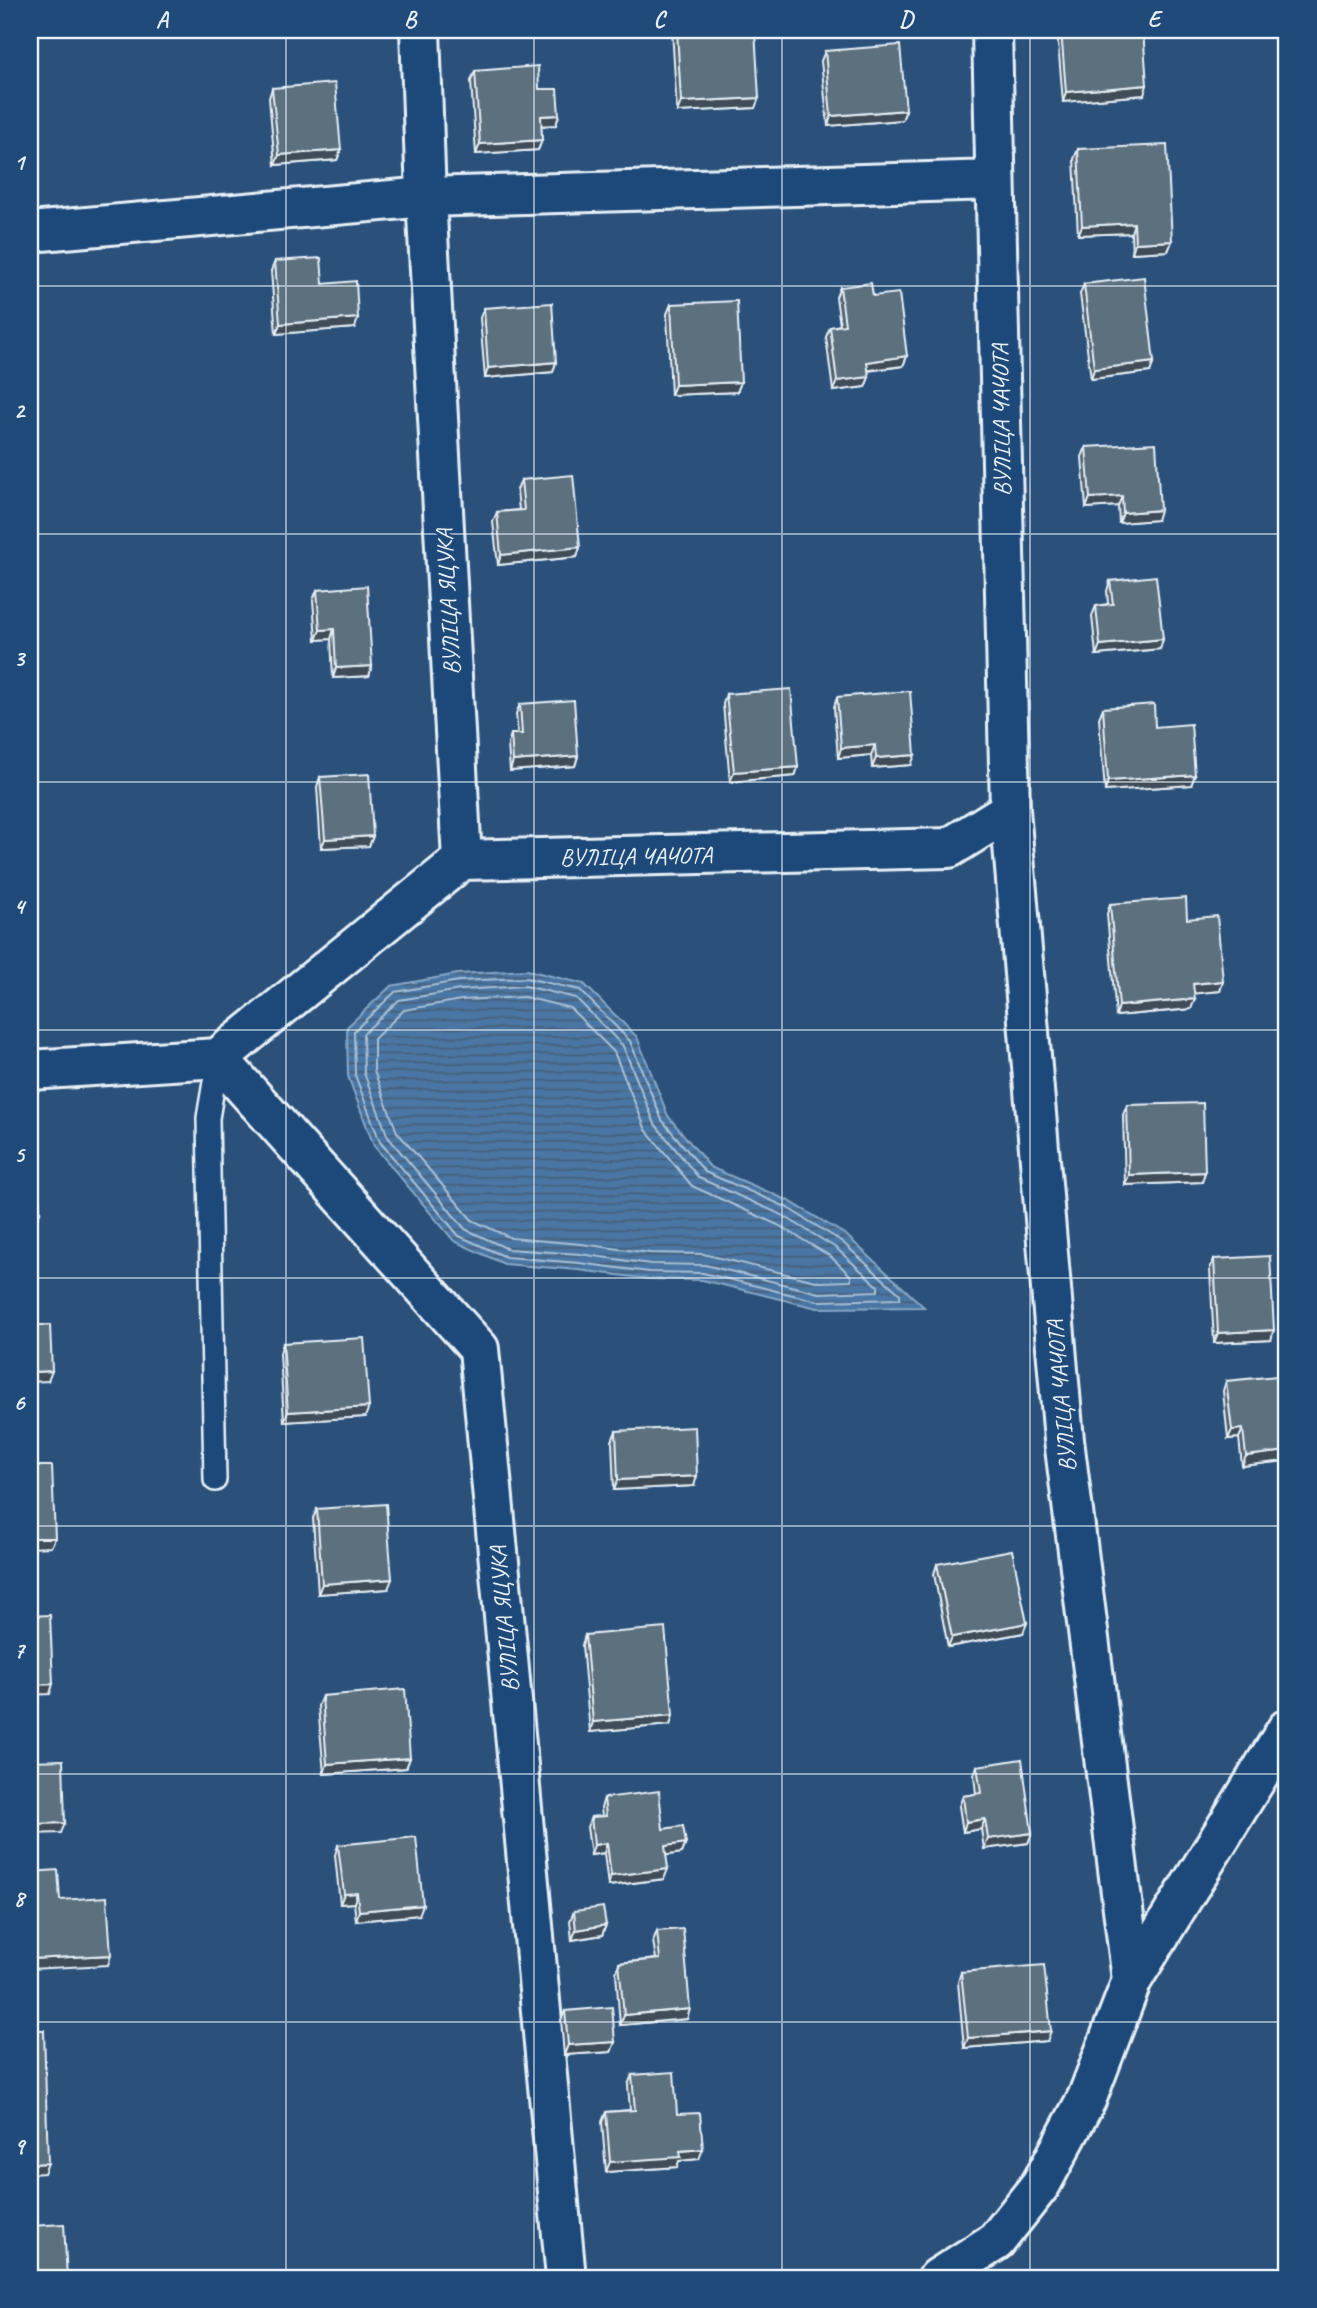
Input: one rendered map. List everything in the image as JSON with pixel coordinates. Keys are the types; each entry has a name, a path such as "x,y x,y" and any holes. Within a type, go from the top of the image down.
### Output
{"street":[{"name":"ВУЛІЦА ЯЦУКА","path":"420,30 426,197 462,860"},
{"name":"ВУЛІЦА ЧАЧОТА","path":"992,30 1010,810 1064,1440 1132,1980"},
{"path":"30,232 426,197 995,180"},
{"name":"ВУЛІЦА ЧАЧОТА","path":"462,860 949,848 1010,810"},
{"path":"30,1070 218,1058 462,860"},
{"name":"ВУЛІЦА ЯЦУКА","path":"218,1058 479,1349 566,2278"},
{"path":"938,2278 996,2241 1041,2184 1087,2098 1132,1980 1287,1729"}],"lane":[{"path":"215,1480 208,1118 218,1058"}],"water":[{"path":"527,970 584,984 637,1037 668,1116 710,1167 789,1201 846,1235 924,1307 817,1308 702,1280 649,1279 504,1264 454,1241 374,1146 348,1076 347,1027 391,986 458,974"}],"building":[{"path":"677,30 755,30 759,98 681,102"},
{"path":"1061,30 1143,30 1147,85 1066,92"},
{"path":"900,45 906,110 831,116 825,51"},
{"path":"538,66 539,89 557,89 559,115 541,116 542,140 480,144 475,71"},
{"path":"335,83 341,150 279,155 272,88"},
{"path":"1167,145 1172,241 1135,243 1134,223 1082,226 1078,149"},
{"path":"321,258 323,284 356,281 358,318 280,324 275,261"},
{"path":"1144,277 1154,362 1094,369 1084,284"},
{"path":"871,283 873,296 899,293 907,356 867,362 869,377 837,381 830,327 845,325 840,287"},
{"path":"737,301 741,382 675,385 671,304"},
{"path":"552,303 556,362 488,368 484,308"},
{"path":"1156,443 1160,510 1123,513 1122,496 1090,498 1086,447"},
{"path":"573,475 580,547 501,555 497,512 524,510 521,480"},
{"path":"1156,576 1163,639 1100,645 1096,606 1113,604 1110,581"},
{"path":"367,586 372,666 336,668 334,629 320,630 317,590"},
{"path":"791,689 798,767 734,772 726,694"},
{"path":"910,691 915,755 876,758 875,745 841,748 837,697"},
{"path":"574,700 578,756 513,761 511,734 522,734 520,704"},
{"path":"1154,704 1155,727 1191,724 1195,775 1108,781 1103,708"},
{"path":"369,774 373,836 325,839 320,777"},
{"path":"1186,898 1187,919 1217,916 1223,981 1193,984 1195,999 1119,1006 1110,904"},
{"path":"1203,1103 1205,1172 1129,1175 1127,1105"},
{"path":"30,1132 35,1132 40,1212 30,1213"},
{"path":"1270,1256 1274,1330 1218,1333 1214,1259"},
{"path":"30,1325 50,1325 52,1371 34,1372 34,1388 30,1388"},
{"path":"364,1338 369,1407 288,1412 283,1343"},
{"path":"1287,1375 1287,1451 1246,1456 1243,1429 1232,1430 1226,1381"},
{"path":"695,1427 697,1476 618,1480 616,1431"},
{"path":"30,1466 52,1466 55,1538 30,1538"},
{"path":"386,1504 392,1579 322,1584 317,1509"},
{"path":"1012,1550 1027,1623 952,1637 937,1564"},
{"path":"50,1615 53,1684 30,1685 30,1616"},
{"path":"665,1628 673,1715 593,1722 585,1635"},
{"path":"405,1689 410,1758 327,1764 322,1696"},
{"path":"1022,1759 1032,1833 988,1839 985,1819 966,1822 963,1796 981,1793 977,1766"},
{"path":"63,1760 65,1823 30,1824 30,1761"},
{"path":"659,1791 663,1829 683,1826 686,1843 665,1846 668,1869 611,1876 607,1843 594,1845 591,1817 606,1816 604,1798"},
{"path":"416,1837 423,1905 359,1911 357,1893 344,1894 338,1845"},
{"path":"58,1870 60,1900 107,1897 111,1955 30,1959 30,1872"},
{"path":"603,1907 606,1925 576,1930 574,1911"},
{"path":"683,1929 690,2009 624,2015 619,1963 660,1959 657,1931"},
{"path":"1044,1965 1051,2031 968,2038 961,1972"},
{"path":"612,2007 615,2042 568,2045 565,2011"},
{"path":"30,2030 44,2030 48,2163 30,2164"},
{"path":"674,2072 677,2114 700,2113 703,2149 680,2151 681,2157 610,2162 606,2112 635,2110 632,2075"},
{"path":"64,2224 67,2278 30,2278 30,2226"}]}
